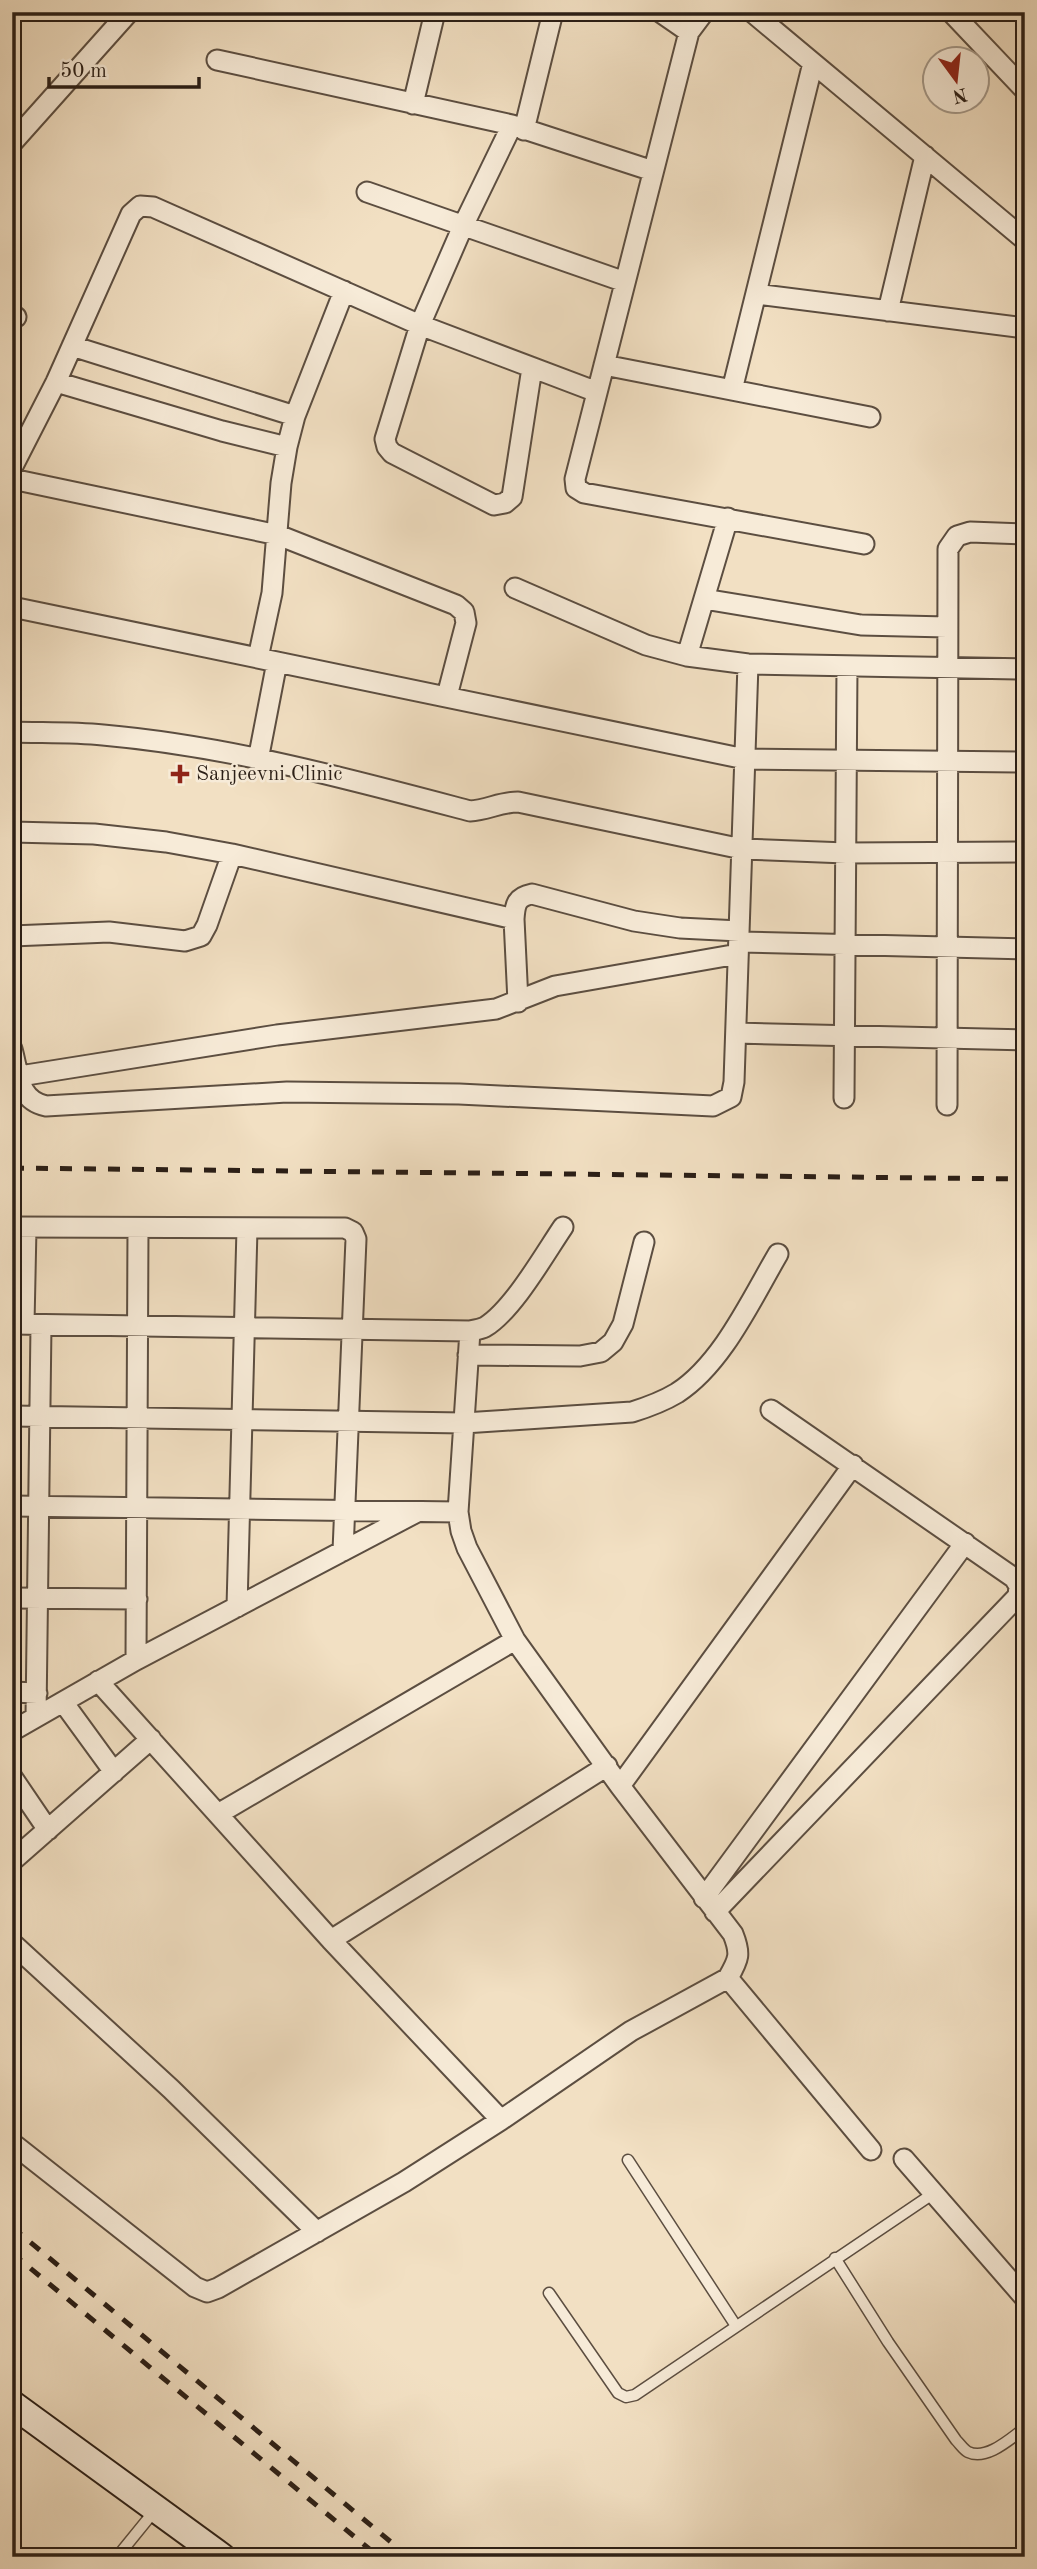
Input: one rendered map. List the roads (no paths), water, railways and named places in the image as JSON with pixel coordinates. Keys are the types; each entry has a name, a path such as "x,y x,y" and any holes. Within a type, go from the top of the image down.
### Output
{"street":[{"path":"12,143 130,12"},
{"path":"413,104 435,12"},
{"path":"532,368 512,497 505,503 494,505 393,453 387,447 385,439 420,325 463,226 518,128 553,12"},
{"path":"660,12 689,32"},
{"path":"704,12 689,32 575,479 576,488 584,493 728,517 864,544"},
{"path":"752,12 1025,240"},
{"path":"951,12 1025,90"},
{"path":"217,60 518,128 653,171"},
{"path":"732,390 813,63"},
{"path":"888,311 925,156"},
{"path":"367,192 625,282"},
{"path":"12,468 56,382 131,215 140,206 153,207 420,325 597,393"},
{"path":"258,760 281,483 287,447 295,416 344,291"},
{"path":"756,294 1025,328"},
{"path":"72,346 295,416"},
{"path":"604,365 870,417"},
{"path":"56,382 222,431 287,447"},
{"path":"12,479 278,535 456,605 464,612 466,623 447,696"},
{"path":"687,656 728,517"},
{"path":"947,1105 948,549 957,536 970,532 1025,534"},
{"path":"515,588 636,641 687,656 748,664 1025,669"},
{"path":"704,599 861,625 947,627"},
{"path":"12,607 745,758 1025,762"},
{"path":"12,1049 24,1094 33,1103 46,1106 287,1092 459,1094 713,1106 731,1097 736,1033 748,664"},
{"path":"845,1098 847,666"},
{"path":"12,732 102,734 186,746 323,772 470,811 485,811 507,802 518,802 742,849 846,853 1025,852"},
{"path":"12,832 94,834 166,842 232,854 514,919"},
{"path":"12,936 109,932 186,941 201,936 232,854"},
{"path":"518,1002 515,903 522,896 531,894 634,921 680,928 738,942 1025,948"},
{"path":"20,1076 277,1035 496,1009 555,986 738,942"},
{"path":"736,1033 1025,1040"},
{"path":"26,1324 470,1331 484,1328 496,1318 563,1227"},
{"path":"36,1716 40,1416 26,1324 19,1228 345,1228 353,1232 356,1239 343,1551"},
{"path":"136,1660 138,1228"},
{"path":"237,1607 247,1228"},
{"path":"468,1355 580,1356 601,1352 613,1342 623,1324 644,1242"},
{"path":"12,1416 464,1423 632,1412 656,1405 679,1392 708,1365 736,1326 778,1254"},
{"path":"12,2143 195,2287 207,2292 404,2182 501,2120 631,2031 728,1978 736,1965 740,1950 733,1934 620,1786 515,1640 467,1548 458,1513 470,1331"},
{"path":"710,1905 1018,1596 1018,1586 1014,1578 771,1410"},
{"path":"620,1786 853,1465"},
{"path":"12,1506 458,1513"},
{"path":"12,1731 136,1660 417,1512"},
{"path":"710,1905 965,1544"},
{"path":"12,1598 137,1599"},
{"path":"218,1814 515,1640"},
{"path":"98,1681 331,1940 501,2120"},
{"path":"12,1692 37,1693"},
{"path":"63,1702 114,1772"},
{"path":"12,1861 151,1740"},
{"path":"331,1940 607,1766"},
{"path":"12,1777 48,1830"},
{"path":"12,1943 171,2089 317,2232"},
{"path":"728,1978 871,2150"},
{"path":"904,2159 1025,2298"},
{"path":"12,2404 222,2557"}],"lane":[{"path":"628,2160 736,2326"},
{"path":"549,2293 618,2393 626,2397 635,2395 934,2193"},
{"path":"835,2259 888,2342 967,2452 978,2454 991,2451 1025,2428"},
{"path":"117,2557 156,2508"}],"railway":[{"path":"12,1168 1025,1179"},
{"path":"12,2227 409,2557"},
{"path":"12,2253 379,2557"}],"place":[{"name":"Sanjeevni Clinic","path":"180,774"}]}
